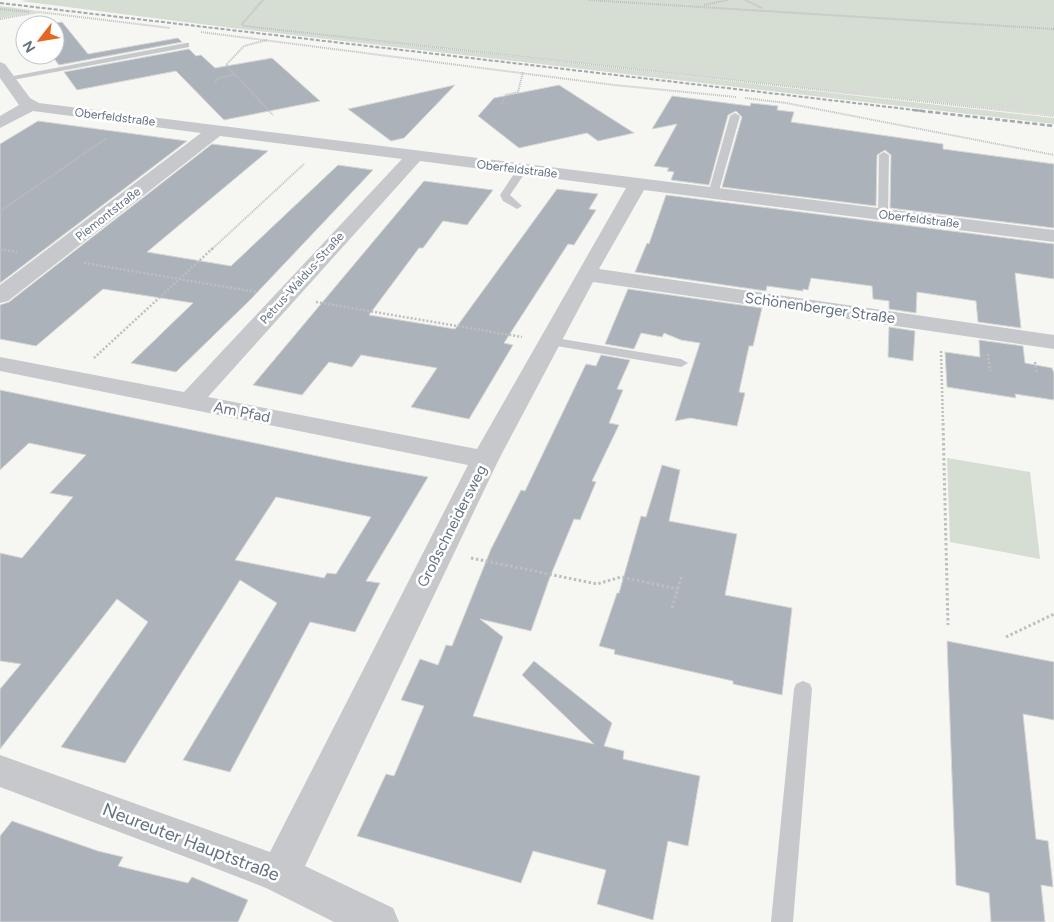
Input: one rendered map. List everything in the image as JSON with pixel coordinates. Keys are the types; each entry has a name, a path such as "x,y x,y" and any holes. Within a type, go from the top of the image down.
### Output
{"street":[{"path":"0,123 30,106 4,72"},
{"name":"Oberfeldstraße","path":"30,106 522,170 1054,236"},
{"name":"Piemontstraße","path":"0,296 215,130"},
{"name":"Petrus-Waldus-Straße","path":"190,401 415,156"},
{"name":"Großschneidersweg","path":"280,875 485,459 586,274 638,184"},
{"name":"Schönenberger Straße","path":"586,274 1054,342"},
{"name":"Am Pfad","path":"0,364 485,459"},
{"name":"Neureuter Hauptstraße","path":"0,771 280,875 378,922"}],"lane":[{"path":"4,72 186,45"},
{"path":"713,194 735,116"},
{"path":"883,215 884,155"},
{"path":"518,206 507,199 506,196 522,170"},
{"path":"550,341 681,363"},
{"path":"782,922 803,689"}],"path":[{"path":"263,0 242,24 244,26 1054,116"},
{"path":"588,0 1054,29"},
{"path":"697,6 728,0"},
{"path":"745,0 753,6 770,10"},
{"path":"0,9 35,13"},
{"path":"0,19 39,12 178,29"},
{"path":"198,32 614,85 786,103 1054,155"},
{"path":"215,83 218,78 234,74 226,65 244,46 268,40"},
{"path":"500,104 506,95 518,92 523,72"},
{"path":"0,210 134,120"},
{"path":"70,378 325,144"},
{"path":"941,351 948,625"},
{"path":"438,551 597,584 621,577 678,589"},
{"path":"672,608 682,574"},
{"path":"1006,637 1054,614"}],"shaded area":[{"path":"1054,0 1054,115 243,26 1054,118 1054,124 232,28 20,1"},
{"path":"0,6 38,11 15,15 0,18"},
{"path":"947,458 1030,472 1040,559 950,542"}],"building":[{"path":"65,26 88,54 178,38 182,42 65,64"},
{"path":"189,49 196,56 201,55 215,68 272,58 320,101 224,120 176,71 77,90 64,72"},
{"path":"455,85 404,138 391,141 348,109"},
{"path":"559,85 634,133 598,141 587,133 519,148 478,116 494,98"},
{"path":"672,96 750,106 751,103 778,106 777,110 794,112 791,122 943,144 943,149 1054,164 1054,228 890,208 891,155 885,150 877,155 876,206 722,187 742,117 736,111 728,115 709,185 671,180 674,172 667,171 669,168 654,166 677,124 652,129"},
{"path":"38,121 187,141 0,283 0,144"},
{"path":"212,144 268,151 147,252 231,266 338,165 373,170 250,300 176,372 131,363 193,303 103,289 36,346 0,339 0,305 9,302"},
{"path":"424,181 493,190 467,225 443,221 423,248 419,248 369,315 455,329 557,189 598,194 589,209 596,210 574,245 568,244 504,343 513,345 469,419 411,407 437,368 361,355 352,367 329,362 302,395 253,385"},
{"path":"666,195 1054,244 1054,279 1015,273 1021,328 978,322 976,301 917,292 916,313 889,309 889,301 873,299 872,286 811,278 808,290 767,286 766,291 635,272 647,243 649,244"},
{"path":"628,289 762,308 753,346 749,346 739,392 745,393 737,426 690,418 675,421 700,343 681,340 664,333 662,337 641,333 634,349 605,344"},
{"path":"889,327 915,331 913,361 888,357"},
{"path":"979,340 1023,346 1025,363 1052,368 1054,373 1054,400 1015,394 1016,398 947,387 945,352 980,357"},
{"path":"601,355 630,360 617,389 623,390 609,423 619,425 592,481 596,482 580,520 574,519 550,577 531,631 480,619 503,637 473,716 594,744 522,675 534,661 612,723 604,746 624,751 623,759 700,776 688,846 668,841 653,920 597,904 606,870 533,851 521,883 357,836 386,774 394,776 424,706 401,700 420,659 438,665 446,645 452,646 491,549 521,490 525,491 586,364 596,366"},
{"path":"0,390 346,462 428,477 366,581 380,583 355,632 310,622 230,772 183,760 277,603 240,580 125,763 61,747 148,622 117,599 0,749 0,689 21,664 0,661 0,553 22,558 73,497 50,493 86,455 29,443 0,470","holes":["276,497 371,517 336,574 327,573 324,578 235,560"]},
{"path":"662,465 680,470 669,521 737,534 725,595 792,608 782,695 733,684 733,681 614,654 615,650 599,646 617,593 619,593 641,516 646,517"},
{"path":"947,641 1054,662 1054,720 1023,714 1036,839 1048,841 1053,887 1041,885 1045,922 991,922 989,893 956,885"},
{"path":"12,821 98,851 123,857 118,866 188,883 192,877 248,900 238,922 0,922 0,836"}],"railway":[{"path":"0,3 923,111"},
{"path":"913,110 1054,126"}]}
